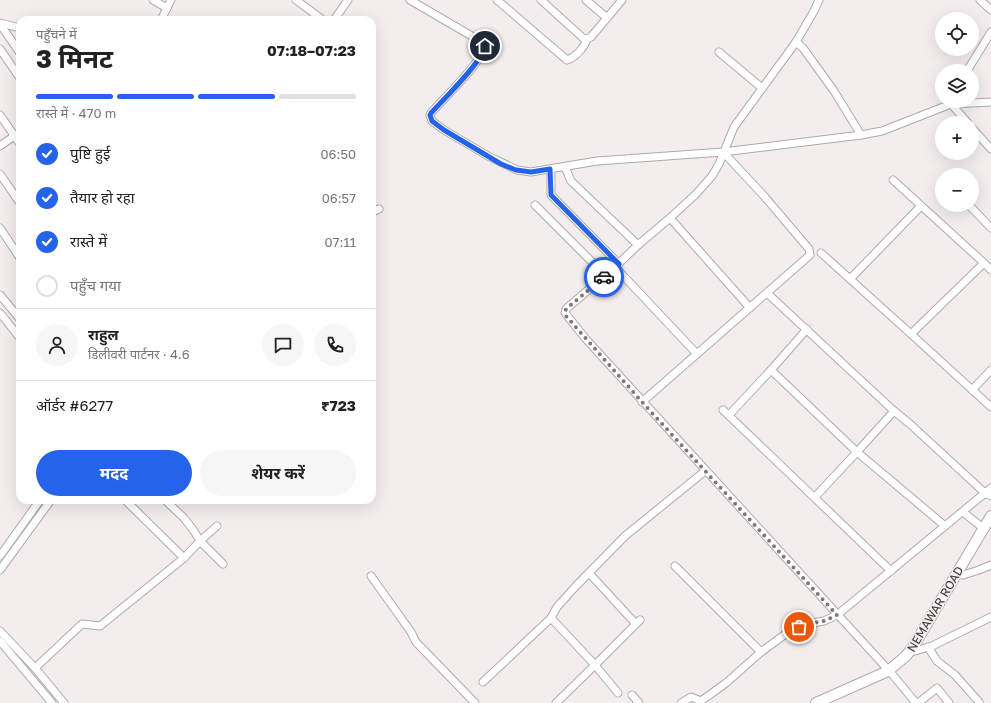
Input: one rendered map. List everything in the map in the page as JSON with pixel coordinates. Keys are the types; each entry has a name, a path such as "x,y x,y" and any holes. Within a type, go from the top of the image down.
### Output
{"highway":[{"name":"NEMAWAR ROAD","path":"890,673 901,668 915,651 963,575 987,528 991,516"},
{"name":"NEMAWAR ROAD","path":"816,703 886,679 913,646 987,528"},
{"name":"NEMAWAR ROAD","path":"829,703 854,690"}],"street":[{"path":"153,0 167,8"},
{"path":"163,16 171,0"},
{"path":"296,0 318,16"},
{"path":"337,16 348,0"},
{"path":"410,0 482,42 485,46 484,52 465,77 430,115 432,121 444,130 501,164 516,170 531,172 597,161 724,152 862,135 882,130 935,108"},
{"path":"497,0 567,60 572,58 584,46 587,39 591,37 622,0"},
{"path":"541,0 583,38 587,39"},
{"path":"586,0 607,18"},
{"path":"819,0 796,42 734,127 719,164 712,176 696,194 638,245 606,276 566,309 565,313 585,338 642,402 917,703 937,688 949,703"},
{"path":"980,0 991,10"},
{"path":"0,24 16,27"},
{"path":"0,24 16,47"},
{"path":"971,64 991,32"},
{"path":"796,42 803,48 862,135"},
{"path":"0,49 16,72"},
{"path":"719,52 762,88"},
{"path":"979,102 991,102"},
{"path":"955,108 962,116"},
{"path":"0,115 16,133"},
{"path":"0,146 16,135"},
{"path":"979,136 991,149"},
{"path":"642,402 810,255 809,249 724,152"},
{"path":"565,167 571,181 638,245"},
{"path":"550,169 551,195 617,265 697,354"},
{"path":"0,174 16,197"},
{"path":"893,180 991,270"},
{"path":"535,205 606,276"},
{"path":"850,279 921,206"},
{"path":"976,212 991,228"},
{"path":"670,218 750,308"},
{"path":"0,228 16,252"},
{"path":"821,253 991,407"},
{"path":"911,334 984,263"},
{"path":"767,293 894,411 988,495"},
{"path":"0,295 16,314"},
{"path":"0,313 16,333"},
{"path":"807,329 770,370 726,412 891,570"},
{"path":"770,370 857,452 944,526"},
{"path":"972,390 991,370"},
{"path":"815,497 894,411"},
{"path":"483,682 551,618 557,607 625,536 705,470"},
{"path":"681,703 691,697 701,701 726,683 761,652 791,630 807,624 824,621 837,615 944,526 988,495 991,488"},
{"path":"0,556 37,504"},
{"path":"0,570 48,504"},
{"path":"129,504 184,558"},
{"path":"169,504 184,518 200,541 223,564"},
{"path":"963,512 987,528"},
{"path":"35,668 82,624 100,626 184,558 217,526"},
{"path":"963,575 991,564"},
{"path":"675,566 761,652"},
{"path":"556,703 638,622 588,573"},
{"path":"371,576 411,632 416,642 475,703"},
{"path":"551,618 595,665 618,693"},
{"path":"915,651 949,638 991,618"},
{"path":"0,631 35,668 64,703"},
{"path":"0,642 52,703"},
{"path":"928,647 937,661 955,675 979,702"},
{"path":"47,697 54,690"},
{"path":"632,695 639,703"}],"way so far":[{"path":"604,277 566,309 566,316 642,402 837,615 824,621 799,627"}],"route":[{"path":"485,46 486,48 484,52 465,77 431,113 430,118 444,130 501,164 516,170 531,172 550,169 551,195 619,264 604,277"}]}
